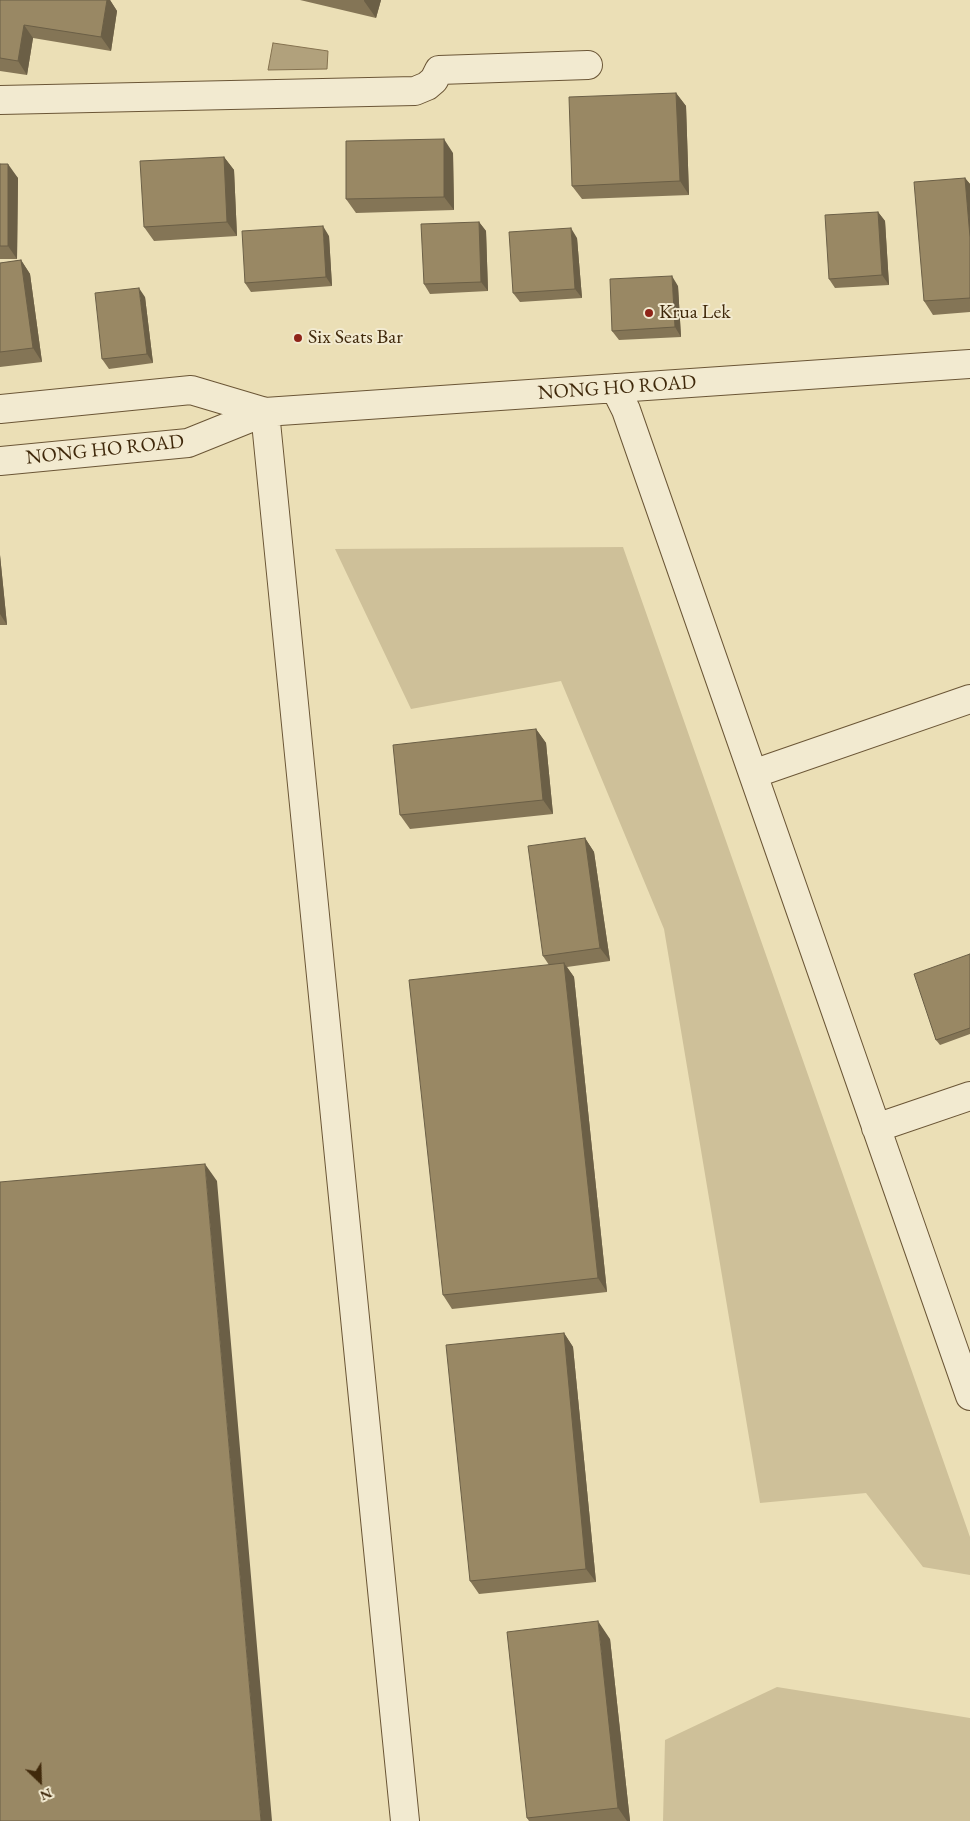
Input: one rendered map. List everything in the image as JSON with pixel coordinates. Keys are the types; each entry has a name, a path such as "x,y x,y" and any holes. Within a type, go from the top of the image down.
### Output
{"street":[{"path":"0,100 415,90 427,86 434,80 439,70 588,65"},
{"name":"NONG HO ROAD","path":"0,461 188,443 265,412 970,364"},
{"path":"614,388 626,410 970,1396"},
{"name":"NONG HO ROAD","path":"0,409 191,390 265,412"},
{"path":"265,412 405,1821"},
{"path":"753,774 970,699"},
{"path":"876,1128 970,1096"}],"shaded area":[{"path":"273,43 328,51 327,69 268,70"},
{"path":"623,547 970,1537 970,1575 923,1567 866,1493 760,1503 664,929 561,681 411,709 335,549"},
{"path":"777,1687 970,1718 970,1821 663,1821 665,1740"}],"building":[{"path":"0,0 107,0 101,37 24,25 18,61 0,58"},
{"path":"676,93 680,181 572,186 569,97"},
{"path":"444,139 444,197 346,199 346,141"},
{"path":"224,157 227,222 144,227 140,161"},
{"path":"0,164 8,164 8,246 0,246"},
{"path":"965,178 970,237 970,298 924,301 914,182"},
{"path":"878,212 882,275 829,279 825,215"},
{"path":"479,222 481,282 424,284 421,224"},
{"path":"323,226 326,277 245,283 242,231"},
{"path":"571,228 575,289 513,293 509,232"},
{"path":"21,260 33,348 0,352 0,263"},
{"name":"Krua Lek","path":"672,276 675,327 612,331 610,279"},
{"path":"139,288 147,354 102,359 95,293"},
{"path":"536,729 543,800 400,815 393,745"},
{"path":"585,838 600,948 543,956 528,846"},
{"path":"970,954 970,1028 936,1040 914,974"},
{"path":"564,963 598,1278 443,1295 409,980"},
{"path":"205,1164 261,1821 0,1821 0,1182"},
{"path":"564,1333 586,1569 470,1581 446,1345"},
{"path":"598,1621 618,1808 527,1818 507,1632"}],"place":[{"name":"Krua Lek","path":"649,313"},
{"name":"Six Seats Bar","path":"298,338"}]}
